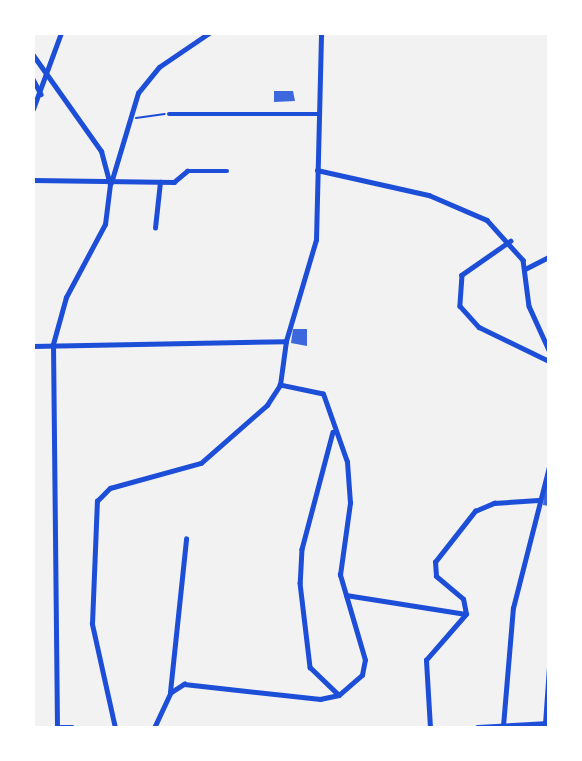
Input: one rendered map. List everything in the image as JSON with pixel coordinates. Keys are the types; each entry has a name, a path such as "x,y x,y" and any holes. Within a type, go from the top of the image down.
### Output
{"main road":[{"path":"478,728 547,724"},
{"path":"58,728 72,728"}],"street":[{"path":"33,109 42,95 61,33"},
{"path":"58,728 53,344 66,297 104,224 110,184 128,120 146,82 193,35 209,33"},
{"path":"115,728 92,624 97,500 110,488 201,463 267,405 280,385 286,341 313,261 321,33"},
{"path":"33,55 47,79 97,144 110,184"},
{"path":"33,79 42,95"},
{"path":"169,114 320,114"},
{"path":"33,180 110,184 160,182 179,181 192,170 227,171"},
{"path":"317,170 443,200 487,220 511,241 525,269 529,306 549,350"},
{"path":"155,228 160,182"},
{"path":"511,241 462,275 460,306 479,327 549,361"},
{"path":"525,269 549,257"},
{"path":"33,346 286,341"},
{"path":"170,693 193,682 311,699 339,695 355,685 365,660 346,595 341,563 350,481 323,394 280,385"},
{"path":"333,432 302,549 300,583 310,667 339,695"},
{"path":"503,726 513,608 538,500 549,467"},
{"path":"466,614 460,595 436,576 440,551 485,506 538,500"},
{"path":"154,728 170,693 186,539"},
{"path":"346,595 466,614"},
{"path":"430,728 426,660 466,614"},
{"path":"547,724 549,667"},
{"path":"110,728 111,714"}],"path":[{"path":"128,120 169,114"}],"building":[{"path":"274,91 293,91 295,101 274,102"},
{"path":"293,329 307,329 307,346 291,343"},
{"path":"545,487 549,488 549,506 543,505"}]}
